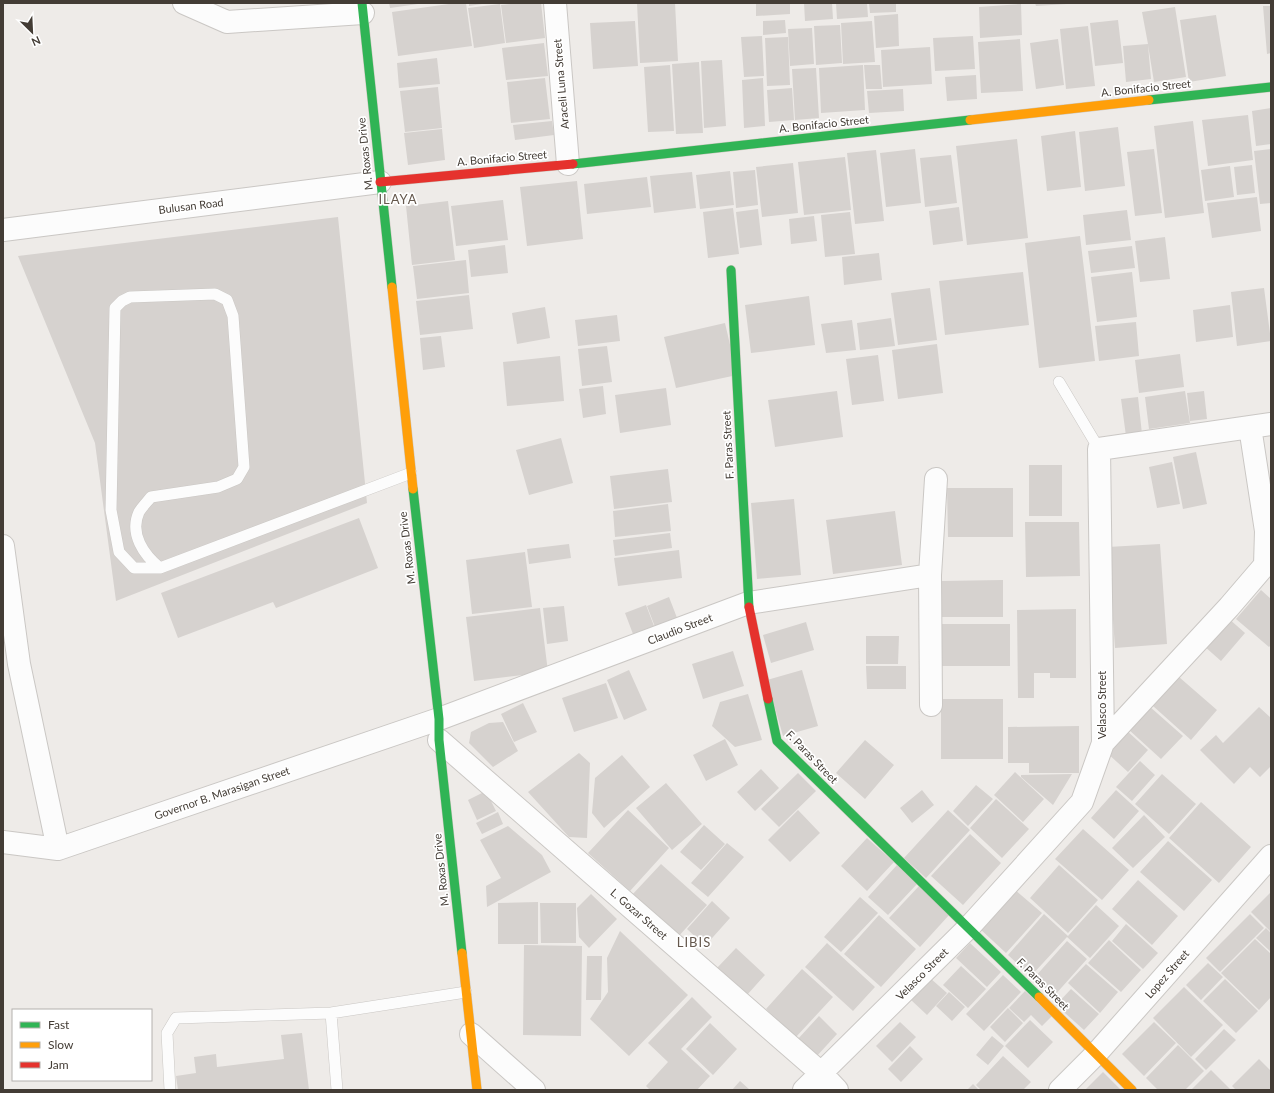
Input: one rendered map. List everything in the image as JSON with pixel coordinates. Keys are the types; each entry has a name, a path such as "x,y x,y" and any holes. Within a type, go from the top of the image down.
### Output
{"street":[{"path":"184,3 227,22 362,8"},
{"name":"Araceli Luna Street","path":"555,3 568,164"},
{"name":"M. Roxas Drive","path":"362,8 477,1090"},
{"name":"A. Bonifacio Street","path":"380,182 568,164 1271,87"},
{"name":"Bulusan Road","path":"3,230 380,182"},
{"name":"F. Paras Street","path":"731,270 748,603 777,741 969,927 1132,1090"},
{"path":"1100,449 1261,426 1266,531 1265,565 1229,607 1103,742"},
{"name":"Velasco Street","path":"804,1090 969,927 1082,802 1103,742 1100,449"},
{"path":"930,704 930,575 936,479"},
{"path":"3,546 19,664 58,849"},
{"name":"Claudio Street","path":"439,729 748,603 930,575"},
{"name":"Governor B. Marasigan Street","path":"3,842 58,849 439,729"},
{"name":"L. Gozar Street","path":"439,729 821,1073 837,1090"},
{"name":"Lopez Street","path":"1060,1090 1096,1055 1271,856"},
{"path":"471,1034 534,1090"}],"lane":[{"path":"160,568 147,556 135,530 139,512 151,497 218,486 237,479 244,467 233,316 227,300 214,294 130,297 122,300 115,308 111,510 120,552 134,568 160,568 411,473"},
{"path":"1059,382 1100,449"},
{"path":"170,1090 167,1033 176,1018 331,1013 466,992"},
{"path":"331,1013 337,1090"}],"building":[{"path":"389,3 418,3 418,4 390,8"},
{"path":"456,3 466,3 472,46 398,56 392,12"},
{"path":"469,3 482,3 482,4 469,6"},
{"path":"541,3 545,38 506,43 501,5"},
{"path":"637,3 675,3 678,61 640,63"},
{"path":"756,3 790,3 790,14 756,16"},
{"path":"804,3 832,3 833,19 805,21"},
{"path":"836,3 867,3 868,17 837,19"},
{"path":"869,3 896,3 896,12 870,13"},
{"path":"1035,3 1067,3 1067,4 1036,6"},
{"path":"500,4 505,43 474,48 468,8"},
{"path":"1021,4 1022,35 980,38 979,7"},
{"path":"1263,6 1271,6 1271,53 1267,54"},
{"path":"1175,7 1186,77 1154,82 1148,45 1151,79 1126,82 1123,46 1148,44 1142,12"},
{"path":"898,14 899,46 876,48 874,16"},
{"path":"1216,15 1226,76 1189,82 1180,20"},
{"path":"785,20 786,33 763,35 763,21"},
{"path":"1118,20 1123,63 1095,66 1090,23"},
{"path":"635,21 638,66 593,69 590,23"},
{"path":"872,21 875,62 843,64 841,23"},
{"path":"840,25 842,63 816,65 814,26"},
{"path":"1088,26 1095,86 1066,89 1060,29"},
{"path":"812,28 814,64 790,66 788,29"},
{"path":"762,36 764,76 744,77 741,37"},
{"path":"973,36 975,69 935,71 933,38"},
{"path":"788,37 790,85 767,86 765,38"},
{"path":"1020,39 1023,91 981,93 978,42"},
{"path":"1058,39 1064,85 1036,89 1030,43"},
{"path":"544,43 548,76 506,80 502,48"},
{"path":"930,47 932,84 883,87 881,50"},
{"path":"437,58 440,84 399,88 397,63"},
{"path":"722,60 726,126 704,128 701,61"},
{"path":"699,62 703,133 676,134 672,64"},
{"path":"670,65 674,131 648,132 644,67"},
{"path":"863,65 865,110 821,113 819,68"},
{"path":"864,65 880,65 882,89 866,89"},
{"path":"816,68 819,118 795,120 792,69"},
{"path":"976,75 977,99 947,101 945,77"},
{"path":"545,78 550,119 511,123 507,82"},
{"path":"763,78 765,126 744,128 742,80"},
{"path":"438,87 442,128 405,132 400,91"},
{"path":"792,88 794,120 769,122 767,90"},
{"path":"903,89 904,111 869,113 867,91"},
{"path":"1271,108 1271,144 1256,146 1252,111"},
{"path":"1248,115 1253,160 1208,166 1202,120"},
{"path":"552,121 554,135 515,140 513,125"},
{"path":"1193,121 1204,213 1165,218 1154,126"},
{"path":"1118,127 1125,186 1085,191 1079,132"},
{"path":"442,129 445,160 408,165 404,133"},
{"path":"1075,131 1081,187 1047,191 1041,136"},
{"path":"1017,139 1028,238 967,245 956,146"},
{"path":"915,149 921,203 886,207 880,153"},
{"path":"1154,149 1162,213 1135,216 1127,152"},
{"path":"1271,149 1271,203 1260,204 1254,151"},
{"path":"876,150 884,221 855,224 847,153"},
{"path":"951,155 957,203 925,207 920,158"},
{"path":"845,157 851,210 804,215 798,162"},
{"path":"793,163 798,213 762,217 756,167"},
{"path":"1252,165 1255,193 1237,195 1234,167"},
{"path":"1230,166 1234,197 1205,201 1201,170"},
{"path":"755,170 758,205 736,208 733,172"},
{"path":"730,171 734,205 700,209 696,175"},
{"path":"692,172 696,208 654,213 650,176"},
{"path":"647,177 651,207 587,214 584,184"},
{"path":"577,181 583,239 527,246 520,187"},
{"path":"1257,197 1261,231 1212,238 1207,203"},
{"path":"503,200 508,240 456,246 451,206"},
{"path":"448,201 455,260 412,265 406,206"},
{"path":"959,207 963,241 933,245 929,211"},
{"path":"733,208 739,254 708,258 703,212"},
{"path":"758,209 762,245 740,248 736,212"},
{"path":"1127,210 1131,240 1086,245 1083,215"},
{"path":"850,212 855,254 825,257 821,215"},
{"path":"814,216 817,241 791,244 789,219"},
{"path":"338,217 367,503 116,601 95,443 18,256"},
{"path":"1080,236 1095,361 1039,368 1025,243"},
{"path":"1165,237 1170,279 1140,282 1135,241"},
{"path":"505,245 508,273 471,277 468,250"},
{"path":"1132,246 1135,268 1091,273 1088,251"},
{"path":"879,253 882,280 844,285 842,257"},
{"path":"466,260 469,293 417,299 413,266"},
{"path":"1023,272 1029,325 945,335 939,281"},
{"path":"1132,272 1137,317 1097,322 1091,277"},
{"path":"930,288 937,340 898,345 891,293"},
{"path":"1264,288 1271,341 1237,346 1231,292"},
{"path":"469,295 473,329 420,335 416,301"},
{"path":"809,296 815,345 751,353 745,305"},
{"path":"1230,305 1233,337 1196,342 1193,310"},
{"path":"545,307 550,338 517,344 512,313"},
{"path":"617,315 620,341 578,346 575,320"},
{"path":"891,318 895,346 860,350 857,323"},
{"path":"852,320 856,350 826,353 821,324"},
{"path":"1136,322 1139,356 1099,361 1095,326"},
{"path":"725,323 737,375 676,388 664,337"},
{"path":"441,336 445,367 423,370 420,338"},
{"path":"937,344 943,393 898,399 892,350"},
{"path":"607,346 612,382 582,386 578,349"},
{"path":"1180,354 1184,387 1139,393 1135,360"},
{"path":"878,355 884,401 852,405 846,359"},
{"path":"560,356 564,401 507,406 503,362"},
{"path":"603,386 606,414 583,418 579,389"},
{"path":"666,388 671,425 620,433 615,395"},
{"path":"837,391 843,437 775,447 768,400"},
{"path":"1185,391 1190,423 1149,429 1145,397"},
{"path":"1204,391 1207,419 1190,421 1187,393"},
{"path":"1138,397 1142,434 1126,436 1121,399"},
{"path":"561,438 573,483 529,495 516,450"},
{"path":"1196,452 1207,504 1183,509 1173,457"},
{"path":"1172,462 1180,504 1157,508 1149,467"},
{"path":"1029,465 1062,465 1062,516 1029,516"},
{"path":"668,469 672,502 614,509 610,476"},
{"path":"947,488 1013,488 1013,537 948,537"},
{"path":"794,499 801,575 757,579 751,503"},
{"path":"668,504 671,531 615,537 613,511"},
{"path":"895,511 902,565 833,574 826,520"},
{"path":"359,518 378,568 276,608 273,602 178,638 161,593"},
{"path":"1025,522 1079,522 1080,576 1026,577"},
{"path":"670,533 672,548 615,556 613,540"},
{"path":"569,544 571,558 529,564 527,549"},
{"path":"1160,544 1167,644 1115,648 1108,547"},
{"path":"679,550 682,578 618,586 614,558"},
{"path":"525,552 532,607 472,614 466,560"},
{"path":"1003,580 1003,617 942,617 942,581"},
{"path":"1261,590 1271,599 1271,645 1269,647 1236,619"},
{"path":"669,597 679,623 657,632 647,606"},
{"path":"646,605 654,626 633,634 625,613"},
{"path":"564,606 568,641 547,644 543,608"},
{"path":"540,608 548,672 474,681 466,617"},
{"path":"1076,609 1076,678 1050,678 1050,673 1034,673 1034,698 1018,698 1017,610"},
{"path":"1228,618 1245,633 1221,661 1204,646"},
{"path":"806,622 814,650 771,663 763,635"},
{"path":"934,624 1010,624 1010,666 934,666"},
{"path":"866,636 899,636 898,664 866,664"},
{"path":"733,651 744,686 703,699 692,664"},
{"path":"866,666 906,666 906,689 867,689"},
{"path":"629,670 647,710 624,720 607,680"},
{"path":"802,670 818,726 783,736 767,680"},
{"path":"1179,677 1217,710 1191,740 1153,706"},
{"path":"606,683 618,718 574,732 562,698"},
{"path":"748,694 762,740 735,747 712,726 720,702"},
{"path":"941,699 1003,699 1003,759 941,759"},
{"path":"523,703 537,732 514,742 501,714"},
{"path":"1149,706 1183,736 1161,759 1128,729"},
{"path":"1259,707 1271,718 1271,766 1260,777 1250,767 1234,784 1200,750 1216,735 1223,743"},
{"path":"503,722 518,751 493,767 469,743 471,732 489,723"},
{"path":"1079,726 1079,773 1029,773 1029,763 1008,763 1008,727"},
{"path":"1126,730 1148,750 1128,772 1106,752"},
{"path":"725,739 738,765 706,781 693,755"},
{"path":"865,740 894,765 865,799 836,773"},
{"path":"579,753 590,763 587,838 569,837 528,792"},
{"path":"622,755 650,787 604,828 592,813 595,778"},
{"path":"1140,761 1155,775 1132,801 1116,787"},
{"path":"761,769 779,788 755,811 737,792"},
{"path":"1015,772 1044,799 1023,822 994,795"},
{"path":"798,773 816,791 779,827 761,809"},
{"path":"1072,774 1053,805 1021,777 1021,775"},
{"path":"1162,774 1196,804 1169,834 1135,804"},
{"path":"666,783 702,824 672,850 636,808"},
{"path":"976,785 993,799 968,826 953,811"},
{"path":"922,790 934,805 912,823 900,808"},
{"path":"1116,790 1139,811 1114,839 1091,818"},
{"path":"486,791 496,811 477,820 468,800"},
{"path":"996,799 1029,829 1002,858 970,828"},
{"path":"1201,802 1251,847 1219,883 1169,838"},
{"path":"628,810 669,848 630,891 588,853"},
{"path":"798,810 820,833 790,862 768,840"},
{"path":"948,810 970,830 926,878 904,858"},
{"path":"498,812 503,824 482,834 476,823"},
{"path":"1144,815 1165,837 1133,868 1112,848"},
{"path":"704,825 725,844 701,870 680,852"},
{"path":"508,826 542,855 551,872 487,907 486,886 501,878 480,840"},
{"path":"1083,829 1129,870 1102,900 1055,859"},
{"path":"970,834 1001,863 963,905 931,876"},
{"path":"867,838 894,862 867,891 841,866"},
{"path":"1168,841 1212,880 1184,911 1140,872"},
{"path":"727,843 744,857 708,897 691,883"},
{"path":"661,864 707,905 677,938 631,896"},
{"path":"897,865 917,884 888,915 868,897"},
{"path":"1059,865 1098,900 1068,933 1030,898"},
{"path":"1138,880 1178,916 1152,945 1112,909"},
{"path":"919,886 950,914 920,947 889,918"},
{"path":"1014,889 1042,913 1006,953 979,928"},
{"path":"1271,892 1271,932 1251,912"},
{"path":"591,894 617,919 589,948 579,937 577,908"},
{"path":"860,897 878,913 841,952 824,937"},
{"path":"712,901 730,918 705,946 687,929"},
{"path":"538,902 538,944 498,944 498,903"},
{"path":"540,903 576,903 576,943 541,943"},
{"path":"1096,905 1119,926 1090,958 1067,937 1031,976 1008,955 1044,914 1068,936"},
{"path":"1250,914 1264,928 1220,972 1206,958"},
{"path":"879,915 916,949 881,987 844,954"},
{"path":"1126,924 1158,953 1143,969 1112,941"},
{"path":"1266,928 1271,933 1271,952 1256,938"},
{"path":"620,931 688,995 629,1056 590,1019 608,992 607,958"},
{"path":"1255,939 1271,954 1271,997 1259,1010 1221,973"},
{"path":"1109,940 1141,970 1121,992 1088,963"},
{"path":"1067,941 1087,959 1054,996 1034,978"},
{"path":"827,943 875,987 853,1011 805,967"},
{"path":"970,943 1001,972 987,987 956,958"},
{"path":"524,945 582,946 581,1036 523,1035"},
{"path":"736,948 765,975 747,995 717,968"},
{"path":"587,956 602,956 601,1000 586,1000"},
{"path":"1208,963 1223,977 1201,1000 1186,985"},
{"path":"1086,964 1118,992 1100,1013 1068,983"},
{"path":"961,966 986,989 968,1008 943,985"},
{"path":"802,969 833,997 796,1037 766,1009"},
{"path":"1003,975 1021,992 984,1031 966,1014"},
{"path":"930,978 947,993 927,1015 910,999"},
{"path":"1225,979 1258,1011 1236,1033 1203,1001"},
{"path":"1184,987 1223,1025 1191,1057 1153,1018"},
{"path":"1071,989 1099,1014 1084,1030 1056,1005"},
{"path":"1025,991 1052,1016 1042,1026 1031,1015 1024,1022 1009,1008"},
{"path":"949,992 965,1007 952,1021 936,1006"},
{"path":"692,997 712,1017 681,1049 710,1076 697,1090 650,1090 646,1086 668,1062 648,1043"},
{"path":"1008,1008 1023,1023 1005,1042 990,1027"},
{"path":"819,1016 837,1034 816,1057 797,1040"},
{"path":"1030,1020 1053,1042 1028,1068 1005,1046"},
{"path":"900,1022 916,1037 892,1062 876,1046"},
{"path":"1154,1022 1176,1043 1144,1076 1122,1054"},
{"path":"710,1023 737,1049 713,1075 686,1049"},
{"path":"1224,1029 1236,1040 1206,1070 1195,1059"},
{"path":"302,1033 309,1090 178,1090 176,1076 196,1073 194,1057 216,1054 217,1067 284,1059 281,1035"},
{"path":"992,1036 1004,1046 988,1065 976,1055"},
{"path":"1178,1045 1204,1071 1185,1090 1158,1090 1146,1078"},
{"path":"910,1046 923,1059 901,1082 888,1069"},
{"path":"1003,1056 1031,1082 1023,1090 981,1090 976,1085"},
{"path":"1259,1059 1271,1071 1271,1090 1236,1090 1232,1086"},
{"path":"1211,1070 1231,1090 1191,1090"},
{"path":"1103,1072 1121,1090 1085,1090"},
{"path":"740,1081 750,1090 732,1090"},
{"path":"973,1084 979,1090 967,1090"}],"traffic: fast":[{"path":"362,3 392,287"},
{"path":"1149,100 1271,87"},
{"path":"573,164 970,120"},
{"path":"731,270 749,607"},
{"path":"413,489 439,719 439,740 462,953"},
{"path":"768,699 777,741 1039,997"}],"traffic: slow":[{"path":"970,120 1149,100"},
{"path":"392,287 413,489"},
{"path":"462,953 477,1090"},
{"path":"1039,997 1132,1090"}],"traffic: jam":[{"path":"380,182 573,164"},
{"path":"749,607 768,699"}],"district":[{"name":"ILAYA","path":"398,199"},
{"name":"LIBIS","path":"694,942"}]}
